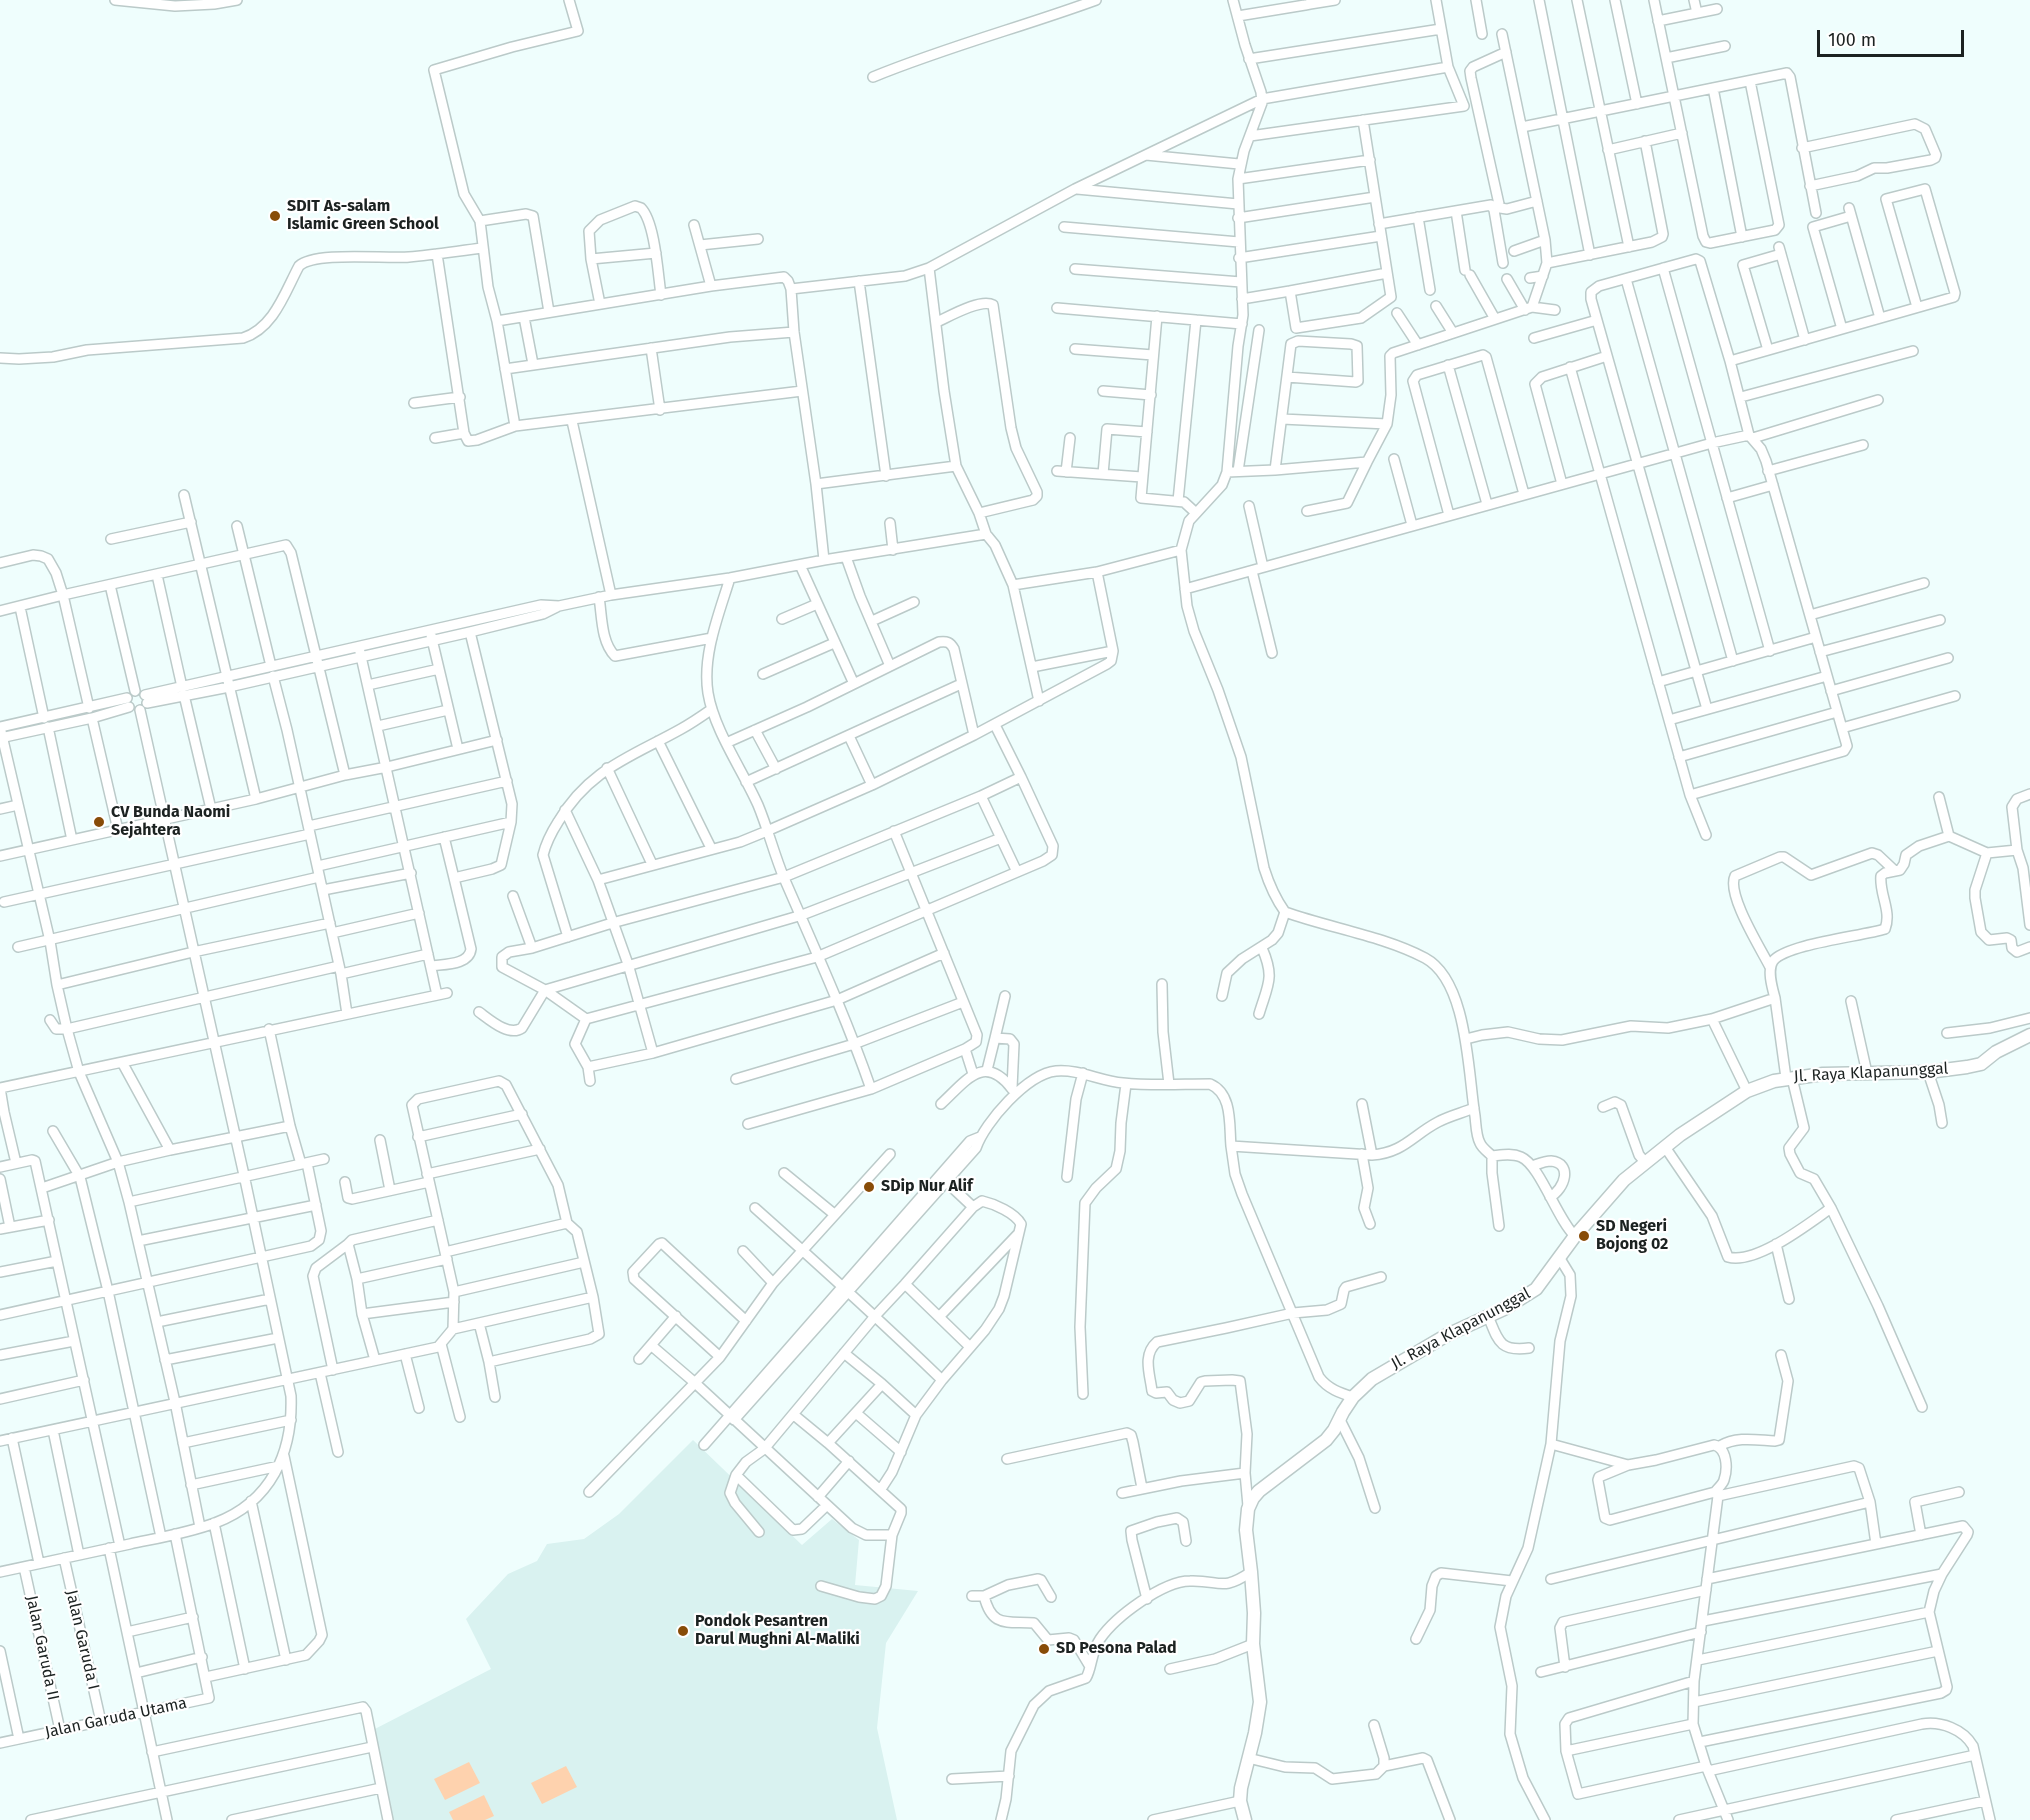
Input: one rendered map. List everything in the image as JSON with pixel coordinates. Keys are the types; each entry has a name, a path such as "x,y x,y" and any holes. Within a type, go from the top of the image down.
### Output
{"street":[{"path":"116,0 175,6 237,0"},
{"path":"515,426 488,287 480,221 464,194 435,70 512,47 578,31 570,0"},
{"path":"873,77 916,60 988,38 1096,0"},
{"path":"1233,0 1262,99 1261,110 1239,164 1238,218 1242,324 1227,472 1222,484 1186,528 1181,550 1185,589 1194,631 1218,690 1240,757 1268,882 1285,912 1366,935 1426,959 1436,966 1446,980 1454,997 1466,1039 1479,1142 1492,1156 1499,1226"},
{"path":"1238,16 1311,2 1335,0"},
{"path":"1250,136 1464,106 1448,67 1436,0"},
{"path":"1476,0 1482,34"},
{"path":"1539,0 1590,255"},
{"path":"1577,0 1629,247"},
{"path":"1616,0 1637,104"},
{"path":"1654,0 1706,242 1775,230 1779,225 1750,81"},
{"path":"1694,0 1697,13"},
{"path":"1658,21 1717,9"},
{"path":"1249,59 1441,29"},
{"path":"1502,34 1545,240 1547,263 1528,308"},
{"path":"1666,58 1725,46"},
{"path":"1506,52 1473,67 1470,71 1471,78 1500,208 1507,209 1537,201"},
{"path":"791,289 905,276 929,268 1075,189 1262,99 1448,67"},
{"path":"1522,127 1784,73 1789,75 1816,213"},
{"path":"1713,88 1742,237"},
{"path":"1290,291 1296,328 1361,318 1391,297 1363,120"},
{"path":"1802,148 1916,124 1925,129 1936,155 1931,160 1887,168 1874,168 1857,176 1810,186"},
{"path":"1608,150 1682,133"},
{"path":"1547,263 1629,247 1662,237 1645,141"},
{"path":"1146,155 1239,164"},
{"path":"1238,179 1370,160"},
{"path":"1075,189 1238,204"},
{"path":"1730,361 1917,307 1950,300 1955,295 1925,189 1886,199 1917,307"},
{"path":"1238,218 1375,197"},
{"path":"1379,224 1491,205 1494,210 1503,263"},
{"path":"600,304 588,237 592,227 600,220 635,206 641,208 648,218 656,252 661,295"},
{"path":"1456,211 1467,272 1495,319"},
{"path":"1842,329 1813,227 1850,212 1880,318"},
{"path":"480,221 526,214 533,216 549,312"},
{"path":"1418,217 1430,290"},
{"path":"694,225 711,286"},
{"path":"1064,227 1239,242"},
{"path":"1239,258 1381,236"},
{"path":"700,245 758,239"},
{"path":"1514,251 1545,240"},
{"path":"0,358 53,357 87,350 243,338 258,332 268,323 303,262 319,258 407,257 483,248"},
{"path":"1768,350 1743,265 1780,250 1805,340"},
{"path":"591,259 656,252"},
{"path":"436,254 464,433 468,441 515,426 802,392"},
{"path":"1690,795 1844,751 1847,746 1773,485 1761,449 1751,436 1702,262 1696,259 1599,286 1591,292 1591,299 1707,709"},
{"path":"929,268 956,466 979,513 986,534 995,545 1012,585 1039,701"},
{"path":"1663,268 1770,651"},
{"path":"1075,269 1241,282"},
{"path":"1242,299 1387,273"},
{"path":"1530,278 1543,276"},
{"path":"496,321 711,286 781,277 788,280 791,289 794,332 816,484 824,560"},
{"path":"1507,279 1528,308"},
{"path":"1626,279 1733,661"},
{"path":"859,281 886,476"},
{"path":"937,322 985,302 993,305 1011,428 1016,448 1037,492 1033,500 979,513"},
{"path":"1436,306 1453,333"},
{"path":"1057,308 1242,324"},
{"path":"1307,511 1341,505 1349,501 1387,424 1391,395 1390,356 1393,353 1528,308 1555,310"},
{"path":"1397,313 1418,345"},
{"path":"1157,316 1141,498 1184,502 1196,513"},
{"path":"524,317 533,363"},
{"path":"1178,501 1196,320"},
{"path":"1534,338 1597,320"},
{"path":"1238,471 1259,330"},
{"path":"505,369 533,363 730,337 794,332"},
{"path":"1275,470 1290,348 1293,342 1357,346 1358,381 1356,382 1287,377"},
{"path":"651,348 660,410"},
{"path":"1075,349 1153,355"},
{"path":"1741,397 1913,351"},
{"path":"1562,484 1535,384 1542,378 1570,367 1607,356"},
{"path":"1449,515 1413,381 1417,375 1448,365 1486,357 1524,494"},
{"path":"1448,365 1487,504"},
{"path":"1570,367 1679,758 1690,795 1707,835"},
{"path":"1103,391 1151,394"},
{"path":"414,403 460,397"},
{"path":"1185,589 1712,442 1751,436 1878,400"},
{"path":"1282,419 1387,424"},
{"path":"572,421 611,595"},
{"path":"1103,474 1107,429 1147,432"},
{"path":"435,438 464,433"},
{"path":"1070,438 1061,472 1142,477"},
{"path":"1768,471 1863,445"},
{"path":"1394,459 1412,525"},
{"path":"1227,472 1367,462"},
{"path":"816,484 956,466"},
{"path":"1727,498 1773,485"},
{"path":"184,495 256,799"},
{"path":"1249,506 1263,567"},
{"path":"111,539 191,522"},
{"path":"890,523 893,550"},
{"path":"237,526 310,830 340,970 347,1014"},
{"path":"0,1572 175,1534 214,1523 236,1513 270,1483 284,1456 291,1420 291,1396 254,1219 163,820 144,703 141,692 130,693 128,702 134,710 144,703 226,676 272,671 399,643 432,641 543,614 559,606 599,597 730,578 824,560 986,534"},
{"path":"0,611 283,544 288,546 345,775"},
{"path":"1012,585 1097,572 1181,550"},
{"path":"0,563 33,555 41,556 48,559 57,573 118,830"},
{"path":"846,557 890,666"},
{"path":"800,565 854,684"},
{"path":"1252,571 1272,653"},
{"path":"598,879 740,842 767,831 872,786 995,725 1107,664 1111,661 1113,651 1097,572"},
{"path":"157,575 211,809"},
{"path":"730,578 712,638 707,685 712,709 726,743 758,805 784,877 837,1000 871,1089"},
{"path":"1809,615 1924,583"},
{"path":"110,585 135,691"},
{"path":"599,597 604,631 608,645 615,656 712,638"},
{"path":"872,621 914,602"},
{"path":"782,620 817,604"},
{"path":"399,643 430,630 542,605 559,606"},
{"path":"20,607 72,840"},
{"path":"1820,652 1940,620"},
{"path":"430,630 458,749"},
{"path":"454,878 492,870 501,865 511,822 512,804 470,632"},
{"path":"1658,682 1816,637"},
{"path":"726,743 939,642 947,641 954,649 974,735"},
{"path":"763,674 834,643"},
{"path":"1032,667 1113,651"},
{"path":"16,1163 2,1112 0,1088 123,1064 269,1029 442,994 428,954 360,652"},
{"path":"1831,691 1948,658"},
{"path":"368,685 439,669"},
{"path":"183,691 229,687 272,671"},
{"path":"1669,720 1827,676"},
{"path":"746,782 961,684"},
{"path":"1842,728 1955,696"},
{"path":"128,702 91,713 46,722 0,727 50,941 67,1029 79,1072 118,1162 129,1202 175,1402 200,1527"},
{"path":"568,937 543,855 546,843 565,810 582,790 607,768 712,709"},
{"path":"378,726 448,710"},
{"path":"1679,758 1837,712"},
{"path":"2,738 46,722"},
{"path":"995,725 1021,777 1053,846 1052,855 1043,861 817,957 586,1019 545,990 502,967 501,963 505,954 784,877 981,796 1021,777"},
{"path":"755,730 776,769"},
{"path":"849,736 872,786"},
{"path":"0,856 256,799 345,775 497,740"},
{"path":"658,741 711,848"},
{"path":"607,768 652,864"},
{"path":"4,902 174,865 396,806 507,781"},
{"path":"2030,794 2017,799 2012,807 2030,925"},
{"path":"981,796 1017,872"},
{"path":"1939,797 1949,836"},
{"path":"0,809 18,805"},
{"path":"565,810 598,879 628,964 653,1053"},
{"path":"318,866 511,822"},
{"path":"748,1124 871,1089 974,1045 977,1035 894,831"},
{"path":"1770,967 1776,958 1798,949 1885,929 1886,908 1880,879 1885,873 1903,867 1905,856 1926,843 1949,836 1987,853 2018,850"},
{"path":"432,966 459,962 471,954 444,837"},
{"path":"479,1012 504,1028 514,1032 519,1031 545,990 802,915 913,874 1001,838"},
{"path":"1895,871 1878,855 1872,853 1811,875 1784,857 1780,857 1735,876 1732,882 1741,911 1770,967 1789,1078 1804,1128 1789,1150 1800,1173 1814,1179 1831,1208 1878,1306 1922,1407"},
{"path":"1987,853 1975,890 1981,932 1989,940 2007,938 2011,940 2012,948 2017,952 2030,947"},
{"path":"323,890 411,873"},
{"path":"18,947 319,878"},
{"path":"513,896 532,948"},
{"path":"1222,996 1227,973 1242,958 1262,948 1278,933 1285,912"},
{"path":"57,985 193,952 419,913"},
{"path":"1259,1014 1270,982 1268,963 1262,948"},
{"path":"588,1067 653,1053 837,1000 944,953"},
{"path":"50,1020 56,1029 67,1029 205,998 428,954"},
{"path":"1161,984 1163,1032 1169,1084"},
{"path":"987,1070 1005,996"},
{"path":"1466,1039 1508,1032 1539,1039 1562,1041 1631,1026 1668,1028 1712,1019 1775,998"},
{"path":"1851,1001 1867,1073"},
{"path":"736,1079 854,1044 963,1002"},
{"path":"1947,1033 1990,1028 2030,1018"},
{"path":"586,1019 575,1044 588,1067 590,1081"},
{"path":"1712,1019 1747,1091"},
{"path":"0,1315 315,1244 319,1240 321,1231 316,1205 290,1126 269,1029"},
{"name":"Jl. Raya Klapanunggal","path":"1248,1509 1259,1491 1326,1440 1353,1397 1372,1379 1447,1335 1521,1300 1536,1289 1575,1236 1617,1187 1665,1147 1747,1091 1789,1078 1823,1074 1928,1072 1981,1064 1996,1052 2030,1035"},
{"path":"996,1038 1010,1039 1014,1044 1013,1090"},
{"path":"965,1049 973,1074"},
{"path":"123,1064 170,1150"},
{"path":"941,1104 973,1074 987,1070 1000,1075 1013,1090"},
{"path":"704,1444 731,1418 846,1291 943,1178 976,1148 980,1137 1013,1090 1054,1071 1083,1073 1103,1080 1126,1084 1210,1084 1217,1087 1228,1107 1231,1146 1242,1194 1319,1377 1324,1384 1353,1397"},
{"path":"1928,1072 1940,1105 1942,1123"},
{"path":"1067,1177 1076,1099 1083,1073"},
{"path":"0,1441 438,1347 453,1329 454,1297 412,1105 418,1099 499,1081 506,1085 522,1114 558,1185 567,1223 577,1232 593,1297 599,1334 590,1339 489,1362"},
{"path":"1083,1394 1080,1327 1085,1203 1096,1188 1116,1169 1120,1151 1126,1084"},
{"path":"1603,1107 1614,1102 1621,1105 1639,1155 1645,1162"},
{"path":"1362,1104 1368,1188 1364,1208 1370,1224"},
{"path":"1231,1146 1367,1155 1387,1154 1397,1150 1437,1122 1474,1108"},
{"path":"418,1137 522,1114"},
{"path":"42,1188 80,1177 118,1162 290,1126"},
{"path":"53,1131 80,1177 108,1291 161,1537"},
{"path":"380,1140 390,1190"},
{"path":"1665,1147 1712,1216 1728,1257 1735,1259 1748,1257 1776,1244 1831,1208"},
{"path":"345,1182 348,1198 390,1190 540,1149"},
{"path":"589,1492 720,1357 773,1283 890,1154"},
{"path":"1492,1156 1522,1157 1532,1166 1569,1230 1575,1236"},
{"path":"129,1202 324,1159"},
{"path":"0,1167 34,1160 94,1421 120,1546"},
{"path":"1532,1166 1552,1161 1562,1169 1565,1180 1563,1186 1550,1197"},
{"path":"784,1173 834,1214"},
{"path":"943,1178 973,1207"},
{"path":"0,1179 5,1228 49,1220"},
{"path":"759,1532 735,1503 730,1493 736,1475 746,1462 764,1449 876,1315 973,1207 982,1201 988,1202 1017,1218 1021,1224 1004,1296 999,1309 985,1330 969,1346 916,1415 892,1472 881,1489"},
{"path":"138,1241 316,1205"},
{"path":"755,1208 846,1291 876,1315 942,1380"},
{"path":"333,1370 313,1276 316,1268 352,1240 438,1220"},
{"path":"357,1279 567,1223"},
{"path":"939,1317 1019,1232"},
{"path":"720,1357 634,1280 634,1271 660,1243 746,1321"},
{"path":"348,1244 357,1279 362,1314 375,1360"},
{"path":"1776,1244 1788,1299"},
{"path":"743,1251 773,1283"},
{"path":"1545,1820 1523,1778 1510,1734 1512,1686 1500,1627 1501,1615 1512,1581 1528,1548 1551,1444 1560,1341 1571,1296 1570,1275 1559,1257"},
{"path":"0,1272 57,1261"},
{"path":"362,1314 454,1297 584,1262"},
{"path":"1245,1820 1240,1801 1260,1702 1253,1644 1254,1613 1246,1530 1247,1434 1240,1381 1202,1382 1189,1401 1180,1403 1173,1400 1167,1392 1156,1393 1152,1390 1147,1356 1156,1341 1226,1329 1293,1312 1327,1310 1339,1306 1342,1303 1345,1288 1382,1277"},
{"path":"905,1284 969,1346"},
{"path":"453,1329 593,1297"},
{"path":"157,1322 270,1299"},
{"path":"639,1359 676,1316"},
{"path":"1488,1316 1501,1344 1516,1350 1528,1348"},
{"path":"479,1323 495,1397"},
{"path":"165,1360 278,1338"},
{"path":"0,1355 74,1341"},
{"path":"441,1344 460,1417"},
{"path":"652,1346 852,1528 866,1535 892,1534"},
{"path":"844,1353 916,1415"},
{"path":"405,1354 419,1408"},
{"path":"1781,1355 1788,1381 1779,1440 1741,1439 1729,1441 1720,1446 1708,1445 1656,1460 1628,1465 1599,1478 1607,1520 1717,1494 1854,1466 1859,1468 1870,1502 1876,1544"},
{"path":"320,1372 338,1452"},
{"path":"0,1399 84,1380"},
{"path":"828,1443 882,1384"},
{"path":"856,1413 901,1452"},
{"path":"794,1415 881,1489 901,1509 892,1534 884,1593 878,1598 860,1597 821,1586"},
{"path":"183,1443 291,1420"},
{"path":"1340,1420 1359,1458 1375,1508"},
{"path":"52,1430 79,1555"},
{"path":"1007,1459 1127,1433 1131,1435 1133,1442 1142,1488"},
{"path":"12,1438 39,1563"},
{"path":"1551,1444 1628,1465"},
{"path":"1720,1446 1724,1451 1724,1480 1717,1494 1711,1540 1694,1682 1693,1724 1707,1768 1728,1820"},
{"path":"206,1677 306,1655 322,1635 284,1456"},
{"path":"818,1497 849,1461"},
{"path":"191,1485 279,1466"},
{"path":"1122,1493 1245,1473"},
{"path":"736,1475 793,1530 802,1529 826,1506"},
{"path":"1921,1534 1914,1502 1959,1492"},
{"path":"251,1501 286,1660"},
{"path":"1551,1579 1870,1502"},
{"path":"1147,1599 1131,1531 1156,1522 1178,1518 1183,1522 1185,1541"},
{"path":"214,1523 245,1668"},
{"path":"1564,1667 1560,1628 1563,1622 1707,1584 1876,1544 1963,1526 1968,1532 1942,1574 1934,1591 1929,1612 1946,1690 1941,1693 1700,1742"},
{"name":"Jalan Garuda Utama","path":"0,1743 209,1698 175,1534"},
{"path":"109,1548 167,1820"},
{"name":"Jalan Garuda I","path":"64,1558 100,1722"},
{"name":"Jalan Garuda II","path":"24,1567 60,1730"},
{"path":"1001,1820 1011,1751 1034,1705 1049,1691 1086,1678 1100,1639 1119,1620 1162,1588 1190,1580 1221,1584 1235,1583 1251,1572"},
{"path":"1416,1639 1430,1610 1432,1586 1436,1576 1441,1573 1512,1581"},
{"path":"1703,1621 1942,1574"},
{"path":"972,1596 984,1596 1008,1585 1038,1579 1041,1580 1051,1597"},
{"path":"984,1596 994,1618 999,1621 1034,1623 1048,1640 1069,1638 1074,1640 1089,1665"},
{"path":"1698,1660 1929,1612"},
{"path":"127,1632 193,1617"},
{"path":"1541,1672 1701,1632"},
{"path":"1170,1669 1215,1659 1253,1644"},
{"path":"0,1651 19,1739"},
{"path":"1694,1702 1938,1651"},
{"path":"136,1673 202,1658"},
{"path":"1694,1682 1569,1718 1565,1724 1566,1751 1578,1794 1931,1722 1944,1724 1967,1738 1973,1746 1990,1820"},
{"path":"152,1752 363,1707 366,1711 388,1820"},
{"path":"1566,1751 1693,1724"},
{"path":"1374,1725 1384,1758 1384,1766"},
{"path":"31,1820 372,1747"},
{"path":"1679,1820 1975,1755"},
{"path":"1248,1758 1285,1767 1308,1767 1332,1779 1376,1774 1384,1766 1423,1758 1427,1760 1450,1820"},
{"path":"952,1779 1009,1776"},
{"path":"232,1820 381,1788"},
{"path":"1896,1820 1985,1800"},
{"path":"1153,1820 1240,1801"}],"shaded area":[{"name":"Pondok Pesantren Darul Mughni Al-Maliki","path":"693,1440 802,1545 832,1519 859,1540 855,1585 918,1591 886,1643 877,1728 897,1820 389,1820 371,1731 491,1669 466,1619 508,1574 537,1561 547,1544 584,1539 619,1514"},
{"path":"469,1762 480,1783 445,1800 434,1779"},
{"path":"566,1766 577,1787 542,1804 531,1783"},
{"path":"484,1795 494,1816 485,1820 453,1820 449,1812"}],"place":[{"name":"SDIT As-salam Islamic Green School","path":"275,216"},
{"name":"CV Bunda Naomi Sejahtera","path":"99,822"},
{"name":"SDip Nur Alif","path":"869,1187"},
{"name":"SD Negeri Bojong 02","path":"1584,1236"},
{"name":"Pondok Pesantren Darul Mughni Al-Maliki","path":"683,1631"},
{"name":"SD Pesona Palad","path":"1044,1649"}]}
